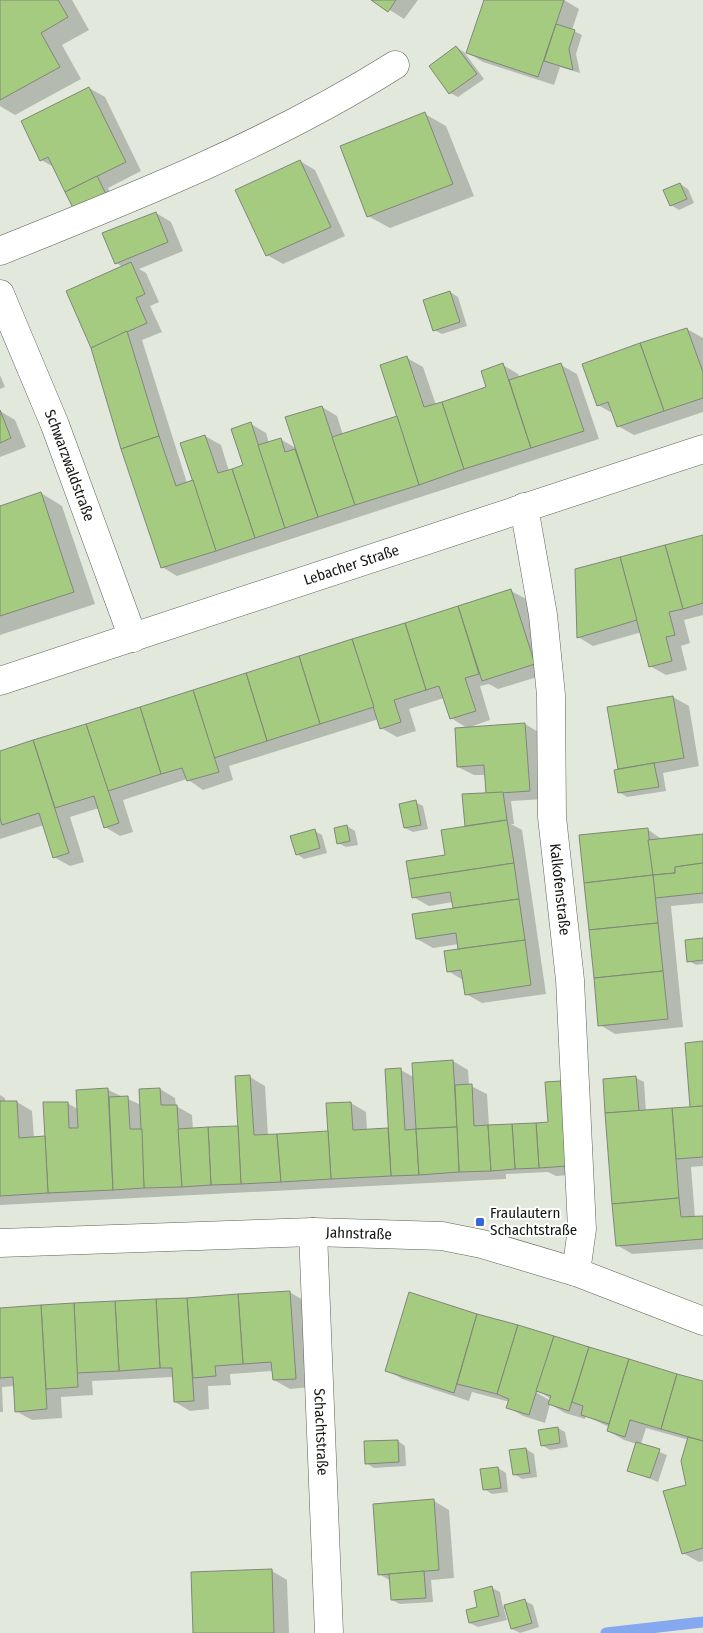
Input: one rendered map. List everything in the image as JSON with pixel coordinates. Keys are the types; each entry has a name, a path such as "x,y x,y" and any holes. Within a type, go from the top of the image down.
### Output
{"street":[{"path":"0,251 149,191 269,135 364,84 395,65"},
{"name":"Schwarzwaldstraße","path":"0,294 55,425 133,638"},
{"name":"Lebacher Straße","path":"0,681 703,449"},
{"name":"Kalkofenstraße","path":"524,507 543,615 551,695 552,817 570,980 582,1229 576,1272"},
{"name":"Jahnstraße","path":"0,1243 313,1232 442,1236 482,1244 576,1272 703,1321"},
{"name":"Schachtstraße","path":"313,1232 329,1633"}],"building":[{"path":"0,0 58,0 68,17 41,33 60,67 0,100"},
{"path":"371,0 396,0 388,12"},
{"path":"484,0 564,0 538,77 466,53"},
{"path":"556,24 575,30 569,49 573,70 544,61"},
{"path":"456,46 477,74 449,94 429,66"},
{"path":"89,87 126,162 65,192 48,157 40,161 21,121"},
{"path":"425,112 453,184 367,217 340,146"},
{"path":"300,160 331,227 266,256 235,190"},
{"path":"97,176 106,194 74,210 65,192"},
{"path":"680,183 687,199 670,206 663,190"},
{"path":"156,212 168,242 115,264 102,233"},
{"path":"131,262 145,294 136,298 147,323 91,348 66,291"},
{"path":"450,291 460,322 433,331 423,300"},
{"path":"687,328 703,372 703,398 664,411 640,343"},
{"path":"127,331 159,436 121,449 91,348"},
{"path":"640,343 664,411 617,427 608,402 597,406 582,364"},
{"path":"407,356 424,407 442,402 464,469 419,485 380,365"},
{"path":"503,363 531,448 464,469 442,402 486,387 481,371"},
{"path":"561,363 584,431 531,448 509,380"},
{"path":"322,406 355,505 318,517 285,417"},
{"path":"0,410 11,438 0,443"},
{"path":"397,416 419,485 355,505 332,437"},
{"path":"251,422 285,528 255,538 232,469 243,465 231,429"},
{"path":"205,435 218,473 232,469 255,538 216,551 180,443"},
{"path":"159,436 176,486 193,480 216,551 161,568 121,449"},
{"path":"281,438 285,452 295,449 318,517 285,528 258,445"},
{"path":"41,492 74,592 0,616 0,506"},
{"path":"703,535 703,603 683,609 665,545"},
{"path":"665,545 683,609 669,612 675,635 666,637 672,661 649,667 620,557"},
{"path":"620,557 637,620 577,638 575,569"},
{"path":"511,589 535,664 482,681 458,606"},
{"path":"458,606 479,674 465,678 476,711 450,719 439,686 426,690 405,623"},
{"path":"405,623 426,690 394,700 401,722 380,729 352,639"},
{"path":"352,639 374,707 320,724 299,656"},
{"path":"299,656 320,724 267,741 246,673"},
{"path":"246,673 267,741 214,758 193,690"},
{"path":"193,690 219,772 187,781 182,768 161,774 140,707"},
{"path":"673,696 684,758 618,769 607,707"},
{"path":"140,707 161,774 108,791 86,724"},
{"path":"525,723 530,791 486,794 484,765 457,767 455,728"},
{"path":"86,724 119,823 104,828 94,796 55,808 33,740"},
{"path":"33,740 69,853 53,858 39,813 2,825 0,818 0,751"},
{"path":"654,763 659,787 618,793 614,770"},
{"path":"503,792 507,820 465,826 462,794"},
{"path":"416,800 421,825 404,828 399,804"},
{"path":"507,820 514,863 409,879 406,861 445,855 441,830"},
{"path":"347,825 350,841 337,844 334,828"},
{"path":"648,828 653,875 584,883 579,835"},
{"path":"315,829 320,848 296,855 290,836"},
{"path":"703,834 703,863 675,867 675,873 653,875 648,840"},
{"path":"514,863 519,899 453,908 450,892 412,898 409,879"},
{"path":"703,863 703,893 655,898 653,875 675,873 675,867"},
{"path":"653,875 658,923 589,930 584,883"},
{"path":"519,899 525,940 458,949 456,933 416,939 412,914"},
{"path":"658,923 663,971 594,978 589,930"},
{"path":"703,938 703,960 687,962 685,940"},
{"path":"525,940 531,985 465,995 461,970 447,972 444,951"},
{"path":"663,971 668,1019 598,1026 594,978"},
{"path":"703,1041 703,1106 690,1107 685,1043"},
{"path":"453,1060 457,1127 416,1129 412,1063"},
{"path":"401,1068 405,1130 416,1129 419,1175 391,1176 385,1069"},
{"path":"250,1075 254,1135 277,1134 281,1182 241,1184 235,1076"},
{"path":"636,1076 639,1111 605,1113 603,1079"},
{"path":"561,1081 567,1166 539,1168 536,1123 548,1122 545,1082"},
{"path":"472,1084 474,1126 488,1125 491,1171 459,1172 455,1085"},
{"path":"108,1088 113,1190 48,1193 43,1102 68,1102 69,1128 78,1128 76,1090"},
{"path":"160,1088 161,1105 177,1105 182,1187 144,1188 139,1089"},
{"path":"128,1096 130,1129 142,1129 144,1188 113,1190 109,1097"},
{"path":"0,1101 17,1101 19,1138 45,1136 48,1193 0,1196"},
{"path":"351,1102 353,1130 388,1128 391,1176 331,1179 326,1103"},
{"path":"703,1106 703,1157 676,1159 672,1108"},
{"path":"672,1108 679,1198 612,1204 605,1113"},
{"path":"536,1123 539,1168 515,1169 512,1124"},
{"path":"512,1124 515,1169 491,1171 488,1125"},
{"path":"238,1126 241,1184 211,1185 208,1127"},
{"path":"208,1127 211,1185 182,1187 178,1129"},
{"path":"457,1127 459,1172 419,1175 416,1129"},
{"path":"328,1131 331,1179 281,1182 277,1134"},
{"path":"679,1198 681,1217 703,1216 703,1239 616,1246 612,1204"},
{"path":"290,1291 296,1379 273,1380 271,1362 243,1364 238,1294"},
{"path":"409,1292 477,1314 454,1393 385,1371"},
{"path":"238,1294 243,1364 215,1366 216,1376 193,1378 187,1298"},
{"path":"187,1298 194,1401 174,1402 172,1368 160,1368 156,1299"},
{"path":"156,1299 160,1368 119,1371 115,1301"},
{"path":"115,1301 119,1371 77,1373 74,1303"},
{"path":"74,1303 78,1387 46,1389 41,1305"},
{"path":"41,1305 47,1409 15,1412 13,1377 0,1378 0,1308"},
{"path":"477,1314 518,1325 497,1394 457,1384"},
{"path":"518,1325 554,1336 529,1415 506,1408 509,1399 497,1394"},
{"path":"554,1336 589,1347 569,1411 548,1404 551,1396 536,1391"},
{"path":"589,1347 629,1359 609,1424 581,1415 583,1406 572,1402"},
{"path":"629,1359 677,1374 661,1429 630,1420 625,1437 607,1431"},
{"path":"677,1374 703,1381 703,1441 661,1429"},
{"path":"558,1427 560,1443 541,1446 538,1430"},
{"path":"688,1437 703,1441 703,1548 682,1554 663,1491 686,1485 681,1461"},
{"path":"398,1440 399,1462 365,1464 364,1441"},
{"path":"636,1442 660,1449 650,1478 627,1471"},
{"path":"526,1448 530,1473 513,1475 509,1450"},
{"path":"498,1467 501,1488 483,1490 480,1469"},
{"path":"434,1499 439,1570 378,1575 373,1504"},
{"path":"272,1569 274,1633 193,1633 191,1572"},
{"path":"424,1571 426,1598 391,1600 389,1574"},
{"path":"492,1586 499,1616 469,1623 466,1610 477,1607 474,1591"},
{"path":"525,1599 532,1623 511,1629 504,1605"}],"waterway":[{"path":"606,1633 703,1622"}],"place":[{"name":"Fraulautern Schachtstraße","path":"480,1222"}]}
